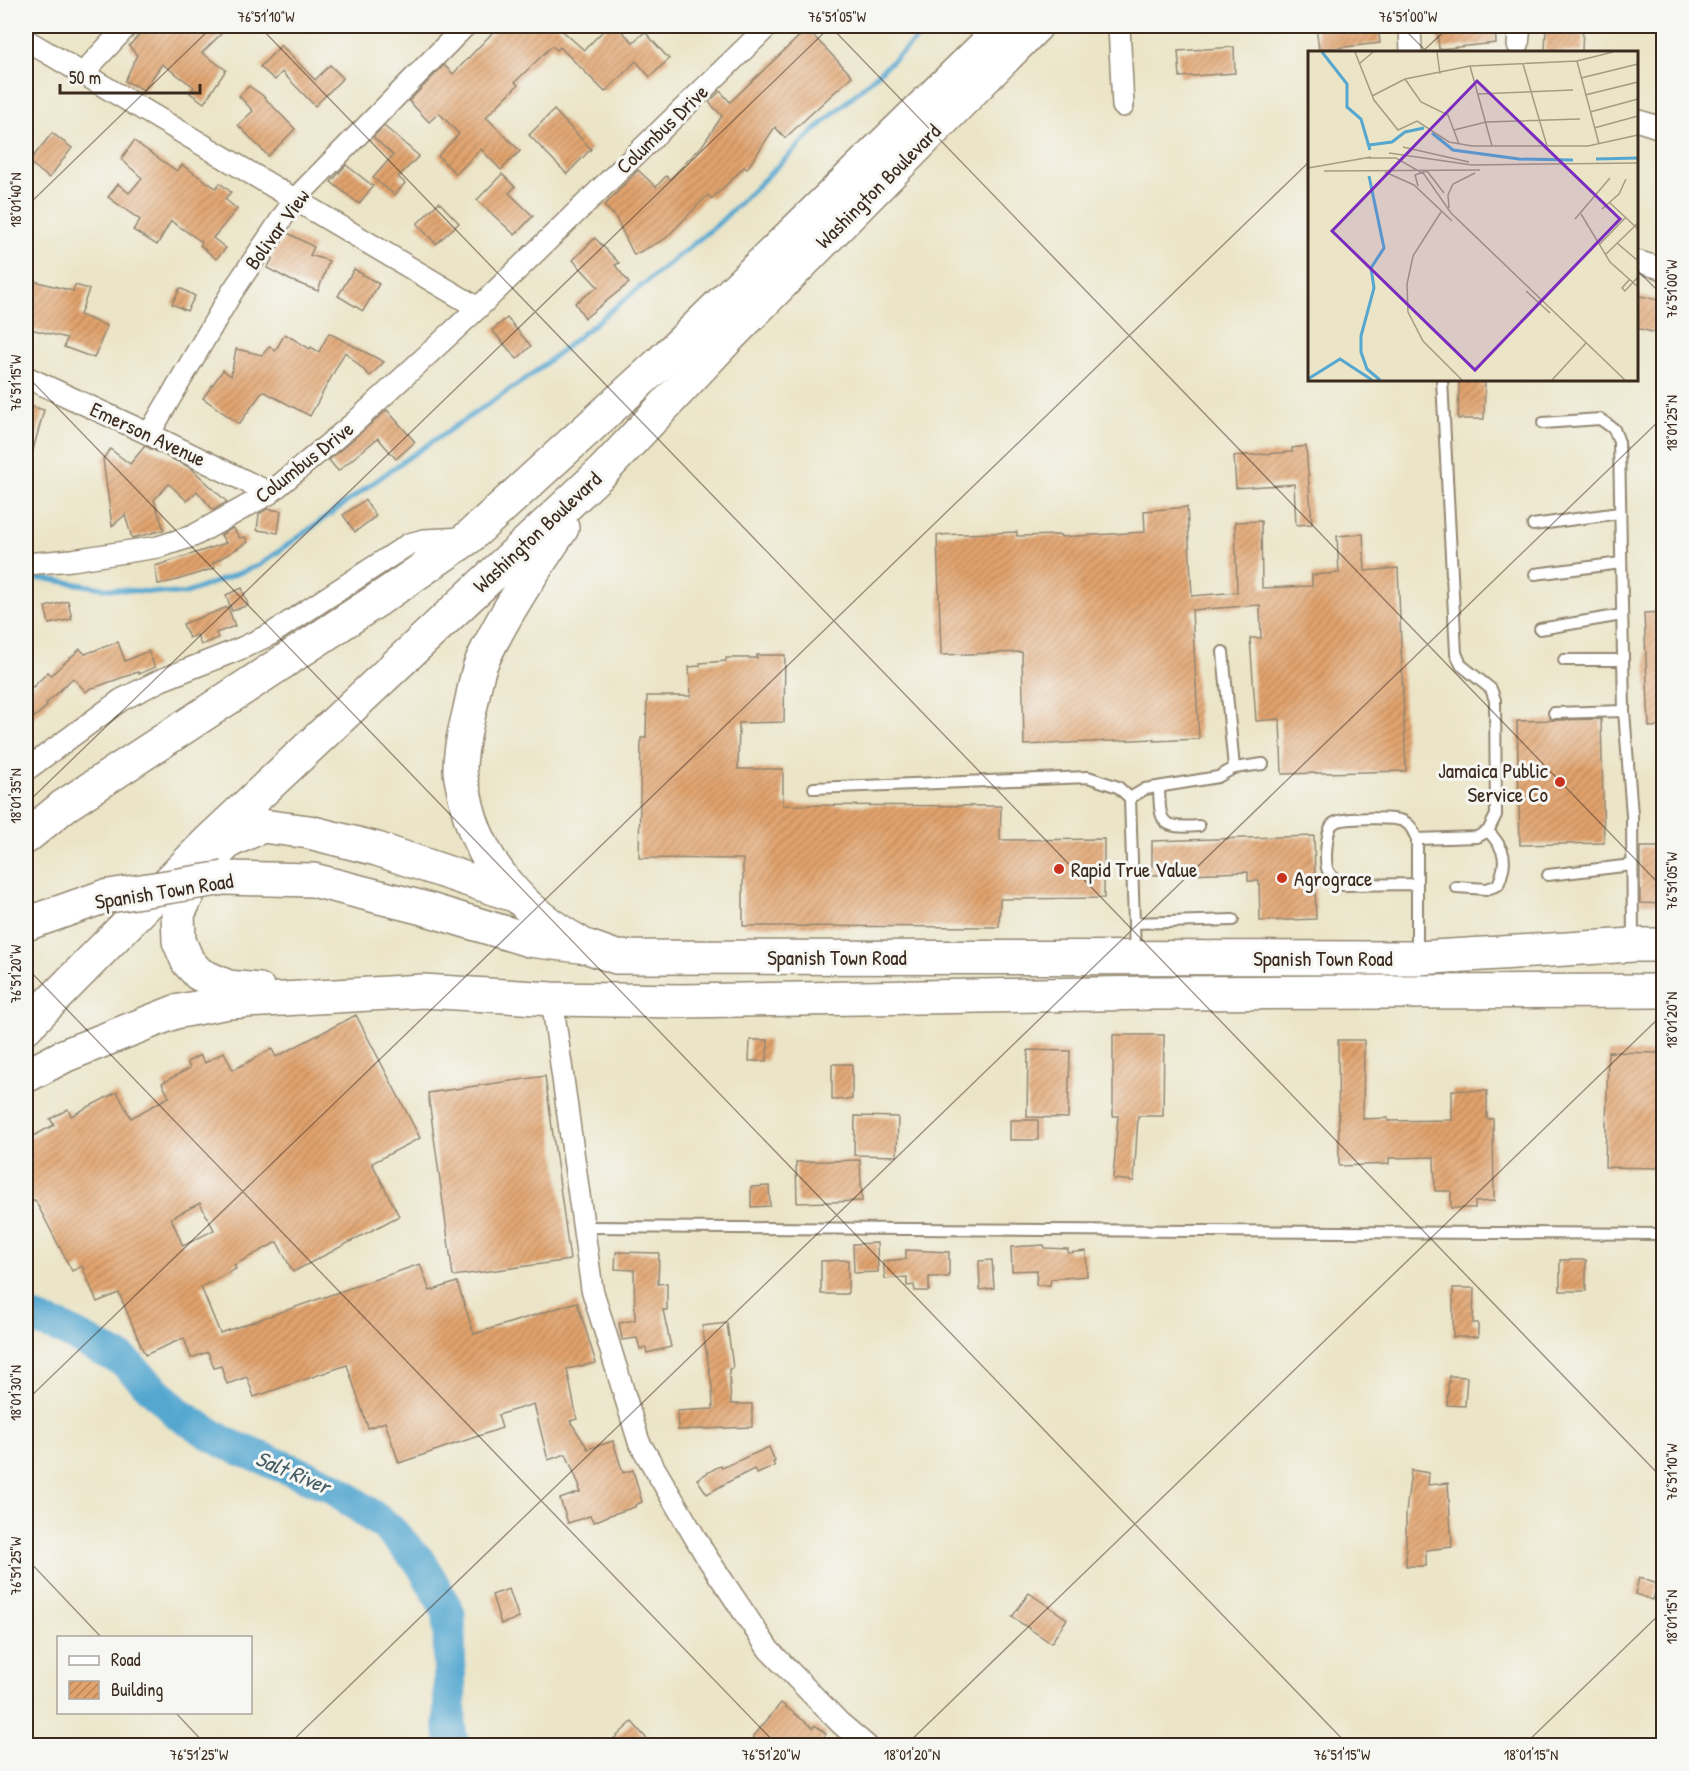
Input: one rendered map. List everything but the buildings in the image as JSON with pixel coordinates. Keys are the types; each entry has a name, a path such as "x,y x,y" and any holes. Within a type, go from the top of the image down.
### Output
{"highway":[{"name":"Washington Boulevard","path":"26,837 64,806 388,593 468,537 659,364 1005,26"},
{"name":"Washington Boulevard","path":"26,1027 208,842 604,470 731,335 1036,26"},
{"path":"588,947 557,931 525,906 492,866 480,845 468,813 460,770 465,730 481,663 521,589 579,502 604,470"},
{"path":"324,997 228,987 199,974 188,962 179,941 178,914 200,869 229,841 262,826 309,832 377,849 517,896"},
{"name":"Spanish Town Road","path":"26,924 103,897 224,878 313,880 423,908 530,940 588,947 616,957 1417,958 1648,945"},
{"path":"1630,992 1648,945"},
{"path":"1145,959 1153,993"},
{"name":"Spanish Town Road","path":"26,1076 66,1055 175,1012 228,1002 423,991 552,999 681,1000 1153,993 1664,991"}],"street":[{"path":"82,74 127,26"},
{"name":"Bolivar View","path":"149,434 232,292 295,199 465,26"},
{"name":"Columbus Drive","path":"26,564 82,559 158,547 193,536 270,493 355,423 478,308 768,26"},
{"path":"1119,26 1123,106"},
{"path":"1410,26 1411,51"},
{"path":"26,40 478,308"},
{"path":"1638,121 1664,129"},
{"path":"1638,262 1664,269"},
{"name":"Emerson Avenue","path":"26,377 270,493"},
{"path":"26,770 121,700 161,680 271,634 410,544 424,540 468,537"},
{"path":"552,999 592,1289 639,1442 706,1556 769,1650 840,1723 867,1746"}],"lane":[{"path":"1417,839 1477,837 1488,831 1496,815 1496,700 1491,689 1461,665 1455,653 1442,381"},
{"path":"1543,423 1600,419 1614,429 1619,441 1624,711 1632,815 1632,865 1648,945"},
{"path":"1533,525 1619,513"},
{"path":"1535,574 1621,563"},
{"path":"1540,629 1622,615"},
{"path":"1223,652 1234,768"},
{"path":"1564,660 1623,660"},
{"path":"1554,713 1624,711"},
{"path":"1130,798 1144,789 1218,777 1234,768 1263,764"},
{"path":"814,788 1088,777 1118,788 1130,798 1134,923 1145,959"},
{"path":"1159,787 1160,815 1165,821 1172,826 1199,826"},
{"path":"1417,884 1343,885 1333,878 1328,869 1328,831 1333,823 1343,819 1402,820 1411,826 1417,839 1417,884 1417,958"},
{"path":"1456,887 1486,889 1498,885 1504,869 1504,855 1498,841 1488,831"},
{"path":"1548,875 1632,865"},
{"path":"1134,923 1233,920"},
{"path":"584,1227 1664,1234"}],"waterway":[{"path":"26,579 46,579 109,589 184,594 260,565 402,462 530,376 718,224 813,132 931,26"},
{"name":"Salt River","path":"26,1316 60,1328 124,1361 180,1415 225,1443 331,1486 387,1527 421,1563 449,1613 450,1733 454,1746"}],"place":[{"name":"Jamaica Public Service Co","path":"1560,782"},
{"name":"Rapid True Value","path":"1059,869"},
{"name":"Agrograce","path":"1282,878"}]}
